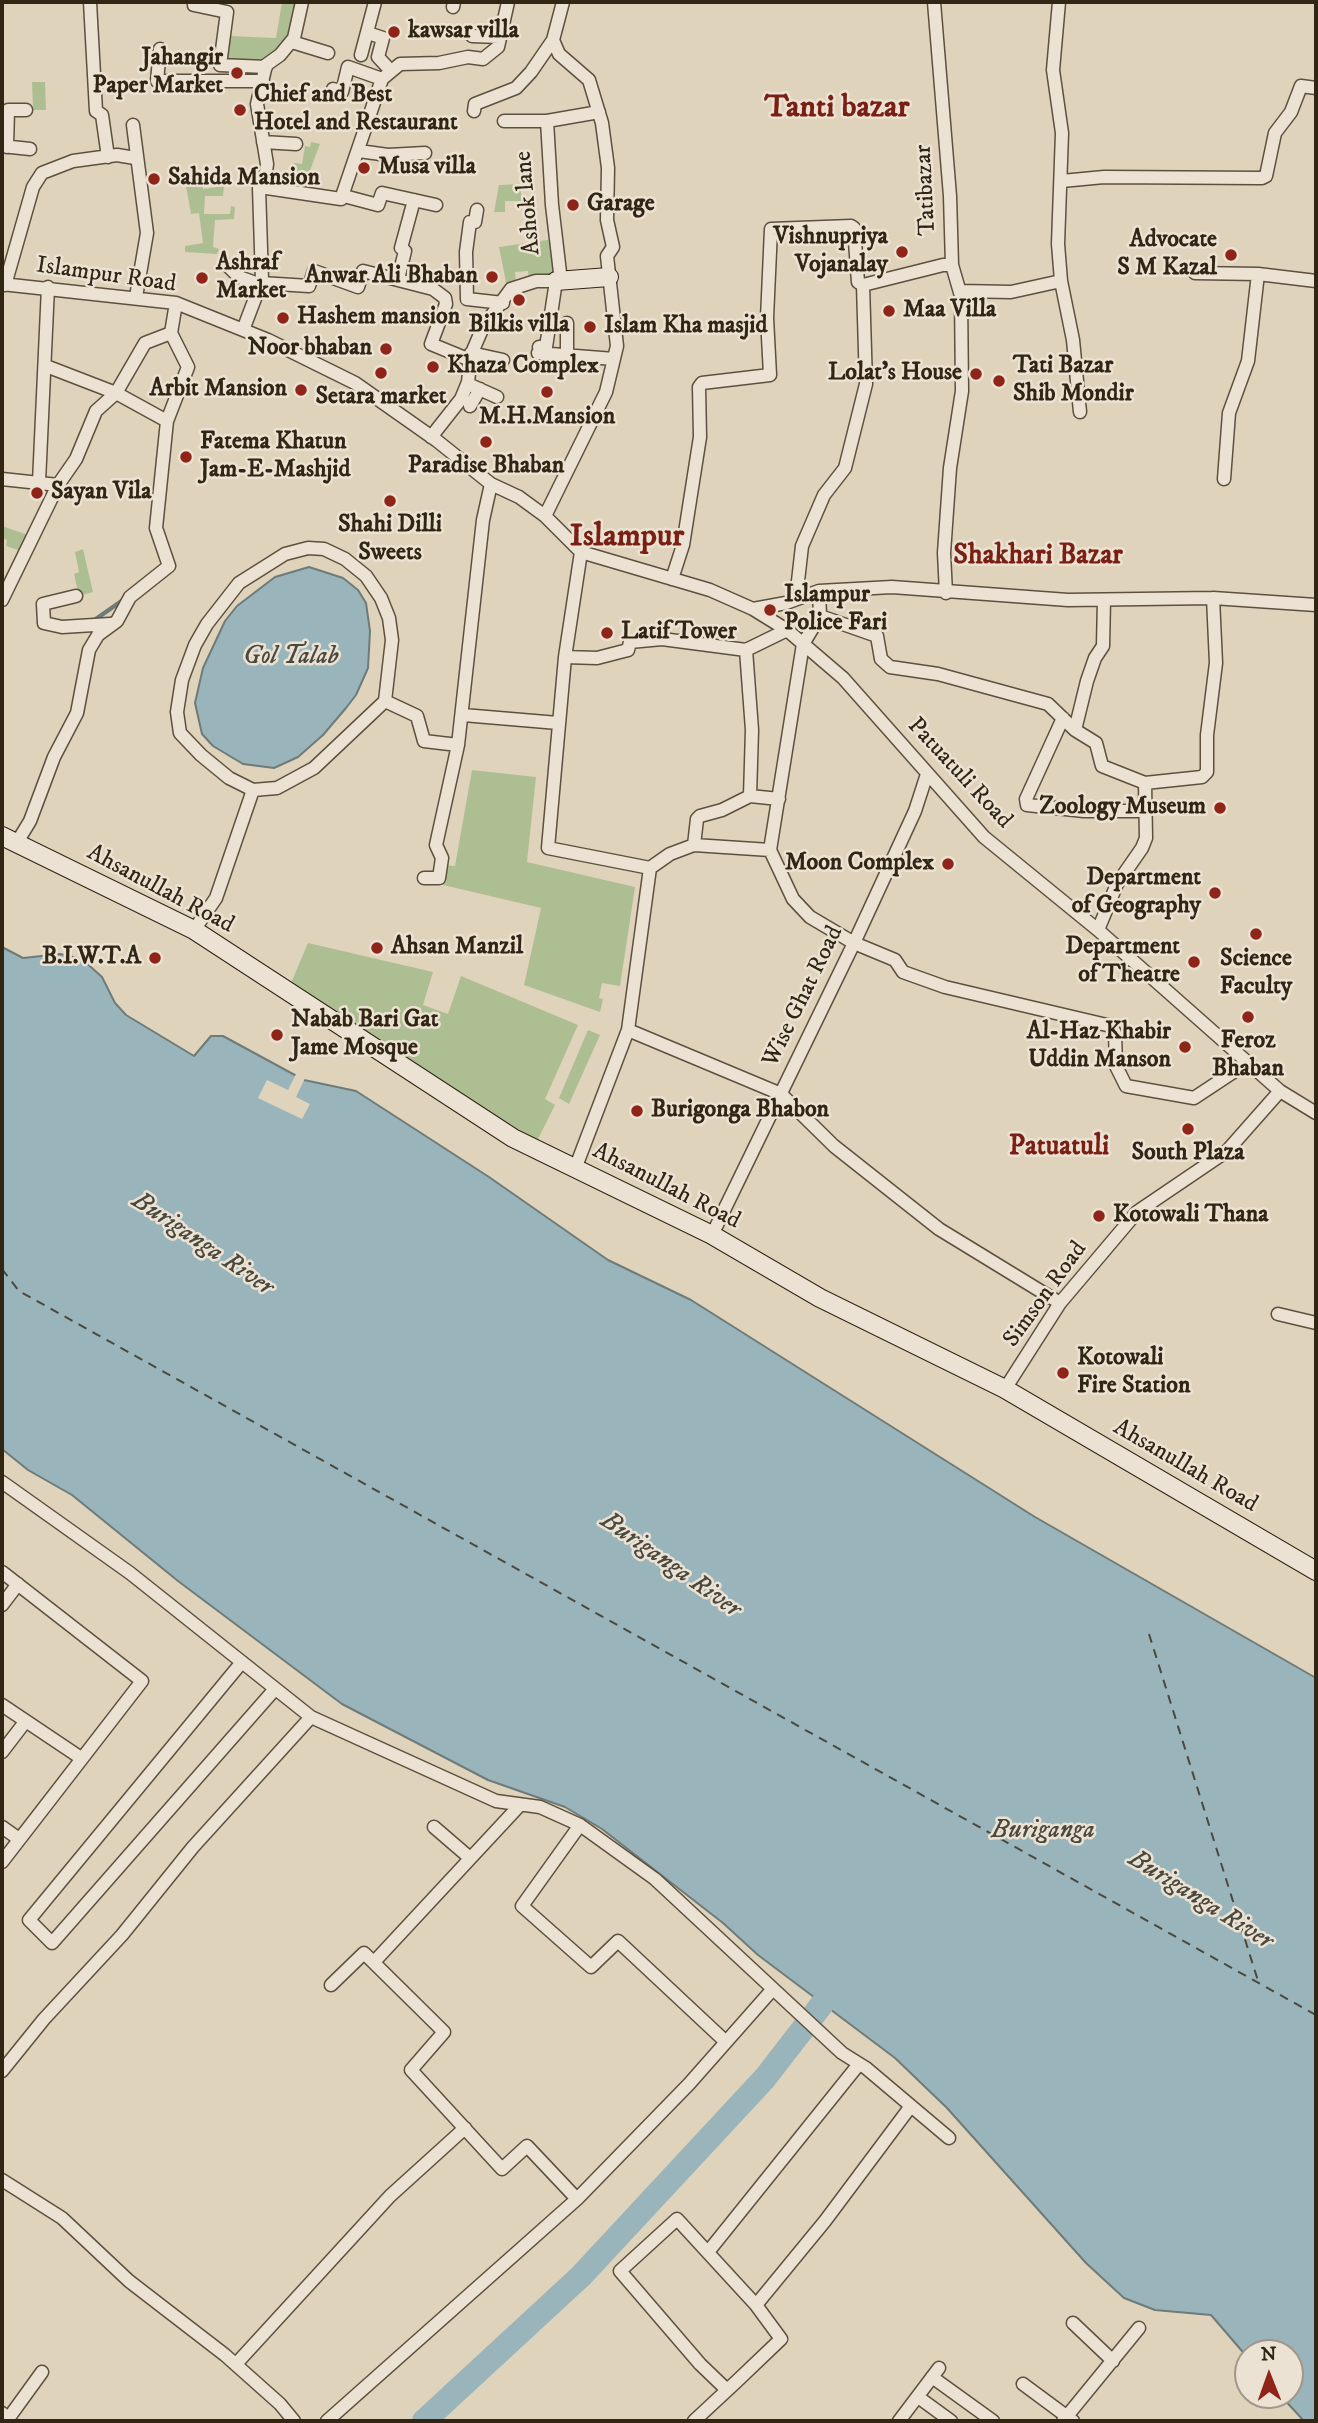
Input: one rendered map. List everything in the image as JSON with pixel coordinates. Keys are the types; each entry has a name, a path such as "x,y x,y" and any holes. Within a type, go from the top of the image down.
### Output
{"street":[{"path":"90,2 96,111 102,115 108,157"},
{"path":"194,2 194,5 227,12 220,65 266,67"},
{"path":"243,330 261,284 260,187 265,179 267,164 257,104 266,67 292,42 302,2"},
{"path":"361,55 375,2"},
{"path":"344,196 387,75 400,64 439,63 467,57 483,59 497,49 508,2"},
{"path":"474,111 475,104 520,84 553,40 563,2"},
{"name":"Tatibazar","path":"934,2 950,196 952,265 960,291 962,391 950,468 944,554 946,593"},
{"path":"1059,2 1054,70 1062,132 1058,244 1060,281 1073,340 1080,412"},
{"path":"368,33 383,38 378,57 387,75"},
{"path":"472,37 499,38"},
{"path":"545,516 606,392 617,346 607,256 613,247 607,220 608,168 599,112 589,80 559,54 553,40"},
{"path":"292,42 328,53"},
{"path":"160,50 157,81 263,81"},
{"path":"332,89 342,92 348,67 387,75"},
{"path":"1062,181 1104,177 1262,178 1266,176 1275,133 1291,112 1301,86 1316,88"},
{"path":"26,110 8,110 5,147 30,149"},
{"name":"Ashok lane","path":"504,121 547,121 599,112"},
{"name":"Ashok lane","path":"547,121 559,281 547,347 539,350 567,356"},
{"path":"133,125 135,158 147,233 136,297"},
{"path":"263,142 296,144"},
{"path":"359,151 380,155 425,153"},
{"path":"4,284 33,187 42,173 63,162 108,157 135,158"},
{"path":"260,187 335,200 344,196 378,205 382,193 436,205"},
{"path":"398,279 405,251 401,248 414,200"},
{"path":"477,210 475,222 470,223 467,244 467,299 503,303"},
{"path":"672,579 683,545 700,437 699,387 702,383 770,375 767,318 771,229 853,226 858,282 863,285 952,265"},
{"path":"227,265 239,276 261,284 309,286 314,271 358,287 363,271 433,289 445,298 443,318 431,344 471,356 503,360"},
{"path":"1195,273 1258,274 1316,281"},
{"path":"1224,479 1229,412 1248,361 1258,274"},
{"name":"Ashok lane","path":"470,406 474,387 471,356 483,327 517,285 532,284 536,281 609,277"},
{"path":"960,291 1011,292 1060,281"},
{"name":"Islampur Road","path":"4,284 176,303 243,330 355,383 491,484 519,497 545,516"},
{"path":"801,597 798,581 802,546 824,495 845,468 866,384 863,285"},
{"path":"39,482 48,287"},
{"path":"76,596 43,604 44,623 62,627 110,624 117,621 130,597 169,566 156,528 167,421 188,367 172,333 176,303"},
{"path":"567,323 567,356 614,359"},
{"path":"2,600 58,485 76,459 96,411 116,393 145,343 172,333"},
{"path":"46,366 116,393 167,421"},
{"path":"474,387 496,397"},
{"name":"Ashok lane","path":"431,437 474,387"},
{"path":"2,479 58,485"},
{"path":"424,878 439,878 442,858 436,845 463,715 483,520 491,484"},
{"name":"Patuatuli Road","path":"545,516 581,552 710,590 753,609 787,630 843,678 984,836 1098,930 1280,1091 1316,1113"},
{"path":"308,548 324,549 345,559 366,576 381,598 389,618 391,660 386,701 314,768 277,788 253,790 229,778 201,755 180,733 177,712 182,680 195,645 207,624 239,583 262,566 285,554 308,548"},
{"path":"581,552 565,657 548,848 650,868 670,854 694,845 770,850"},
{"path":"753,609 818,591 892,587 946,593 1104,600 1213,598 1316,605"},
{"path":"818,591 820,616 803,644 770,850 793,899 810,917 854,943 895,960 903,972 945,987 1111,1026 1115,1033 1119,1076 1126,1086 1137,1090 1194,1098 1247,1063"},
{"path":"820,616 877,636 881,659 890,667 938,674 1048,704 1075,730 1096,743 1102,765 1145,783 1202,777 1207,772 1207,735 1216,663 1213,598"},
{"path":"1075,730 1095,657 1103,646 1104,600"},
{"path":"9,840 30,821 54,757 77,713 89,650 110,624"},
{"path":"565,657 597,658 628,650 630,642 662,639 747,650 787,630"},
{"path":"747,650 752,730 750,796"},
{"path":"386,701 417,716 425,741 458,745"},
{"path":"463,715 558,723"},
{"path":"1063,719 1026,799 1027,805 1083,811 1145,811"},
{"name":"Wise Ghat Road","path":"712,1235 854,943 915,811 927,774"},
{"path":"1098,930 1117,884 1142,849 1146,838 1145,783"},
{"path":"194,930 216,898 253,790"},
{"path":"694,845 698,817 750,796 779,799"},
{"name":"Ahsanullah Road","path":"9,840 194,930 513,1138 712,1235 820,1298 1005,1389 1316,1571"},
{"path":"575,1169 628,1030 650,868"},
{"path":"628,1030 781,1094 834,1146 929,1221 1060,1303"},
{"name":"Simson Road","path":"1005,1389 1060,1303 1137,1212 1227,1151 1280,1091"},
{"path":"1278,1314 1316,1322"},
{"path":"2,1482 130,1573 311,1717 496,1801 540,1807 580,1825 656,1879 842,2053 949,2138"},
{"path":"2,1572 142,1681 2,1862"},
{"path":"2,1605 18,1584"},
{"path":"242,1662 29,1920 52,1943 275,1689"},
{"path":"2,1705 81,1758"},
{"path":"2,2071 44,2019 122,1935 193,1847 311,1717"},
{"path":"2,1752 25,1722"},
{"path":"374,1962 520,1805"},
{"path":"580,1825 522,1906 591,1967 618,1941 726,2042"},
{"path":"2,1827 19,1839"},
{"path":"435,1827 470,1858"},
{"path":"331,1985 364,1953 444,2032 411,2070 502,2169 527,2146 577,2199"},
{"path":"327,2421 577,2199 772,1990"},
{"path":"708,2252 859,2064"},
{"path":"756,2305 825,2221 911,2106"},
{"path":"236,2364 390,2196 464,2128"},
{"path":"2,2180 62,2218 129,2281 236,2364 295,2421"},
{"path":"694,2421 727,2390 781,2339 756,2305 677,2218 620,2271 682,2344 727,2390"},
{"path":"1073,2323 1113,2361"},
{"path":"1023,2384 1068,2420 1139,2328"},
{"path":"6,2418 42,2372"},
{"path":"900,2421 936,2373 993,2421"},
{"path":"918,2397 951,2421"}],"green space":[{"path":"282,2 298,2 293,34 262,63 225,61 230,36 276,38"},
{"path":"32,82 45,82 46,110 33,110"},
{"path":"311,142 320,144 306,181 293,179 294,163 302,164 305,146 310,147"},
{"path":"199,172 203,189 224,186 223,196 205,196 204,214 230,214 231,206 235,207 234,219 215,220 213,247 219,249 217,254 185,252 185,246 203,243 199,213 191,214 186,186 179,186 178,178"},
{"path":"521,184 521,201 505,201 505,212 494,212 499,185"},
{"path":"554,239 558,279 529,283 528,271 515,272 516,284 508,292 499,247"},
{"path":"2,526 31,536 24,552 6,546 7,540 2,538"},
{"path":"83,549 93,592 79,596 74,574 79,572 75,552"},
{"path":"472,770 536,777 527,862 635,887 620,986 602,983 600,1012 524,985 541,908 439,884 443,865 455,866"},
{"path":"308,943 433,972 423,1005 448,1014 461,976 578,1025 545,1099 555,1105 537,1141 288,990"},
{"path":"588,1030 600,1035 569,1104 559,1098"}],"water":[{"name":"Gol Talab","path":"309,567 343,578 358,590 366,603 370,631 368,668 356,695 346,708 323,735 298,757 274,768 243,764 213,746 202,734 195,703 203,668 225,621 237,606 275,577"},
{"name":"Buriganga","path":"2,947 23,958 60,954 82,959 102,977 115,1003 126,1015 194,1056 211,1036 223,1036 304,1080 356,1091 489,1177 608,1260 691,1300 1035,1517 1316,1678 1316,2421 1304,2421 1293,2409 1304,2409 1304,2339 1234,2339 1234,2342 1211,2315 1155,2310 1124,2298 1086,2263 947,2108 895,2058 758,1955 723,1923 602,1829 565,1807 488,1780 342,1704 178,1581 72,1495 28,1470 2,1449"}],"pier":[{"path":"297,1072 306,1076 296,1097 310,1104 302,1119 258,1098 267,1080 288,1090"}],"waterway":[{"path":"93,621 123,600"},
{"path":"424,2421 581,2276 765,2078 843,1977"}],"ferry route":[{"path":"2,1269 19,1291 1316,2015"},
{"path":"1149,1634 1259,1984"}],"place":[{"name":"kawsar villa","path":"394,32"},
{"name":"Jahangir Paper Market","path":"237,73"},
{"name":"Chief and Best Hotel and Restaurant","path":"240,110"},
{"name":"Musa villa","path":"364,168"},
{"name":"Sahida Mansion","path":"154,179"},
{"name":"Garage","path":"573,205"},
{"name":"Vishnupriya Vojanalay","path":"902,252"},
{"name":"Advocate S M Kazal","path":"1231,255"},
{"name":"Anwar Ali Bhaban","path":"492,277"},
{"name":"Ashraf Market","path":"202,278"},
{"name":"Bilkis villa","path":"519,300"},
{"name":"Maa Villa","path":"889,311"},
{"name":"Hashem mansion","path":"283,318"},
{"name":"Islam Kha masjid","path":"590,327"},
{"name":"Noor bhaban","path":"386,349"},
{"name":"Khaza Complex","path":"433,367"},
{"name":"Setara market","path":"381,373"},
{"name":"Lolat's House","path":"976,374"},
{"name":"Tati Bazar Shib Mondir","path":"999,381"},
{"name":"Arbit Mansion","path":"301,390"},
{"name":"M.H.Mansion","path":"547,392"},
{"name":"Paradise Bhaban","path":"486,442"},
{"name":"Fatema Khatun Jam-E-Mashjid","path":"186,457"},
{"name":"Sayan Vila","path":"37,493"},
{"name":"Shahi Dilli Sweets","path":"390,501"},
{"name":"Islampur Police Fari","path":"770,610"},
{"name":"Latif Tower","path":"607,633"},
{"name":"Zoology Museum","path":"1220,808"},
{"name":"Moon Complex","path":"948,864"},
{"name":"Department of Geography","path":"1215,893"},
{"name":"Science Faculty","path":"1256,934"},
{"name":"Ahsan Manzil","path":"377,948"},
{"name":"B.I.W.T.A","path":"155,958"},
{"name":"Department of Theatre","path":"1194,962"},
{"name":"Feroz Bhaban","path":"1248,1017"},
{"name":"Nabab Bari Gat Jame Mosque","path":"277,1035"},
{"name":"Al-Haz Khabir Uddin Manson","path":"1185,1047"},
{"name":"Burigonga Bhabon","path":"637,1111"},
{"name":"South Plaza","path":"1188,1129"},
{"name":"Kotowali Thana","path":"1099,1216"},
{"name":"Kotowali Fire Station","path":"1063,1373"}],"district":[{"name":"Tanti bazar","path":"837,109"},
{"name":"Islampur","path":"627,538"},
{"name":"Shakhari Bazar","path":"1038,557"},
{"name":"Patuatuli","path":"1059,1148"}],"water label":[{"name":"Buriganga River","path":"202,1245"},
{"name":"Buriganga River","path":"670,1566"},
{"name":"Buriganga River","path":"1200,1901"}]}
